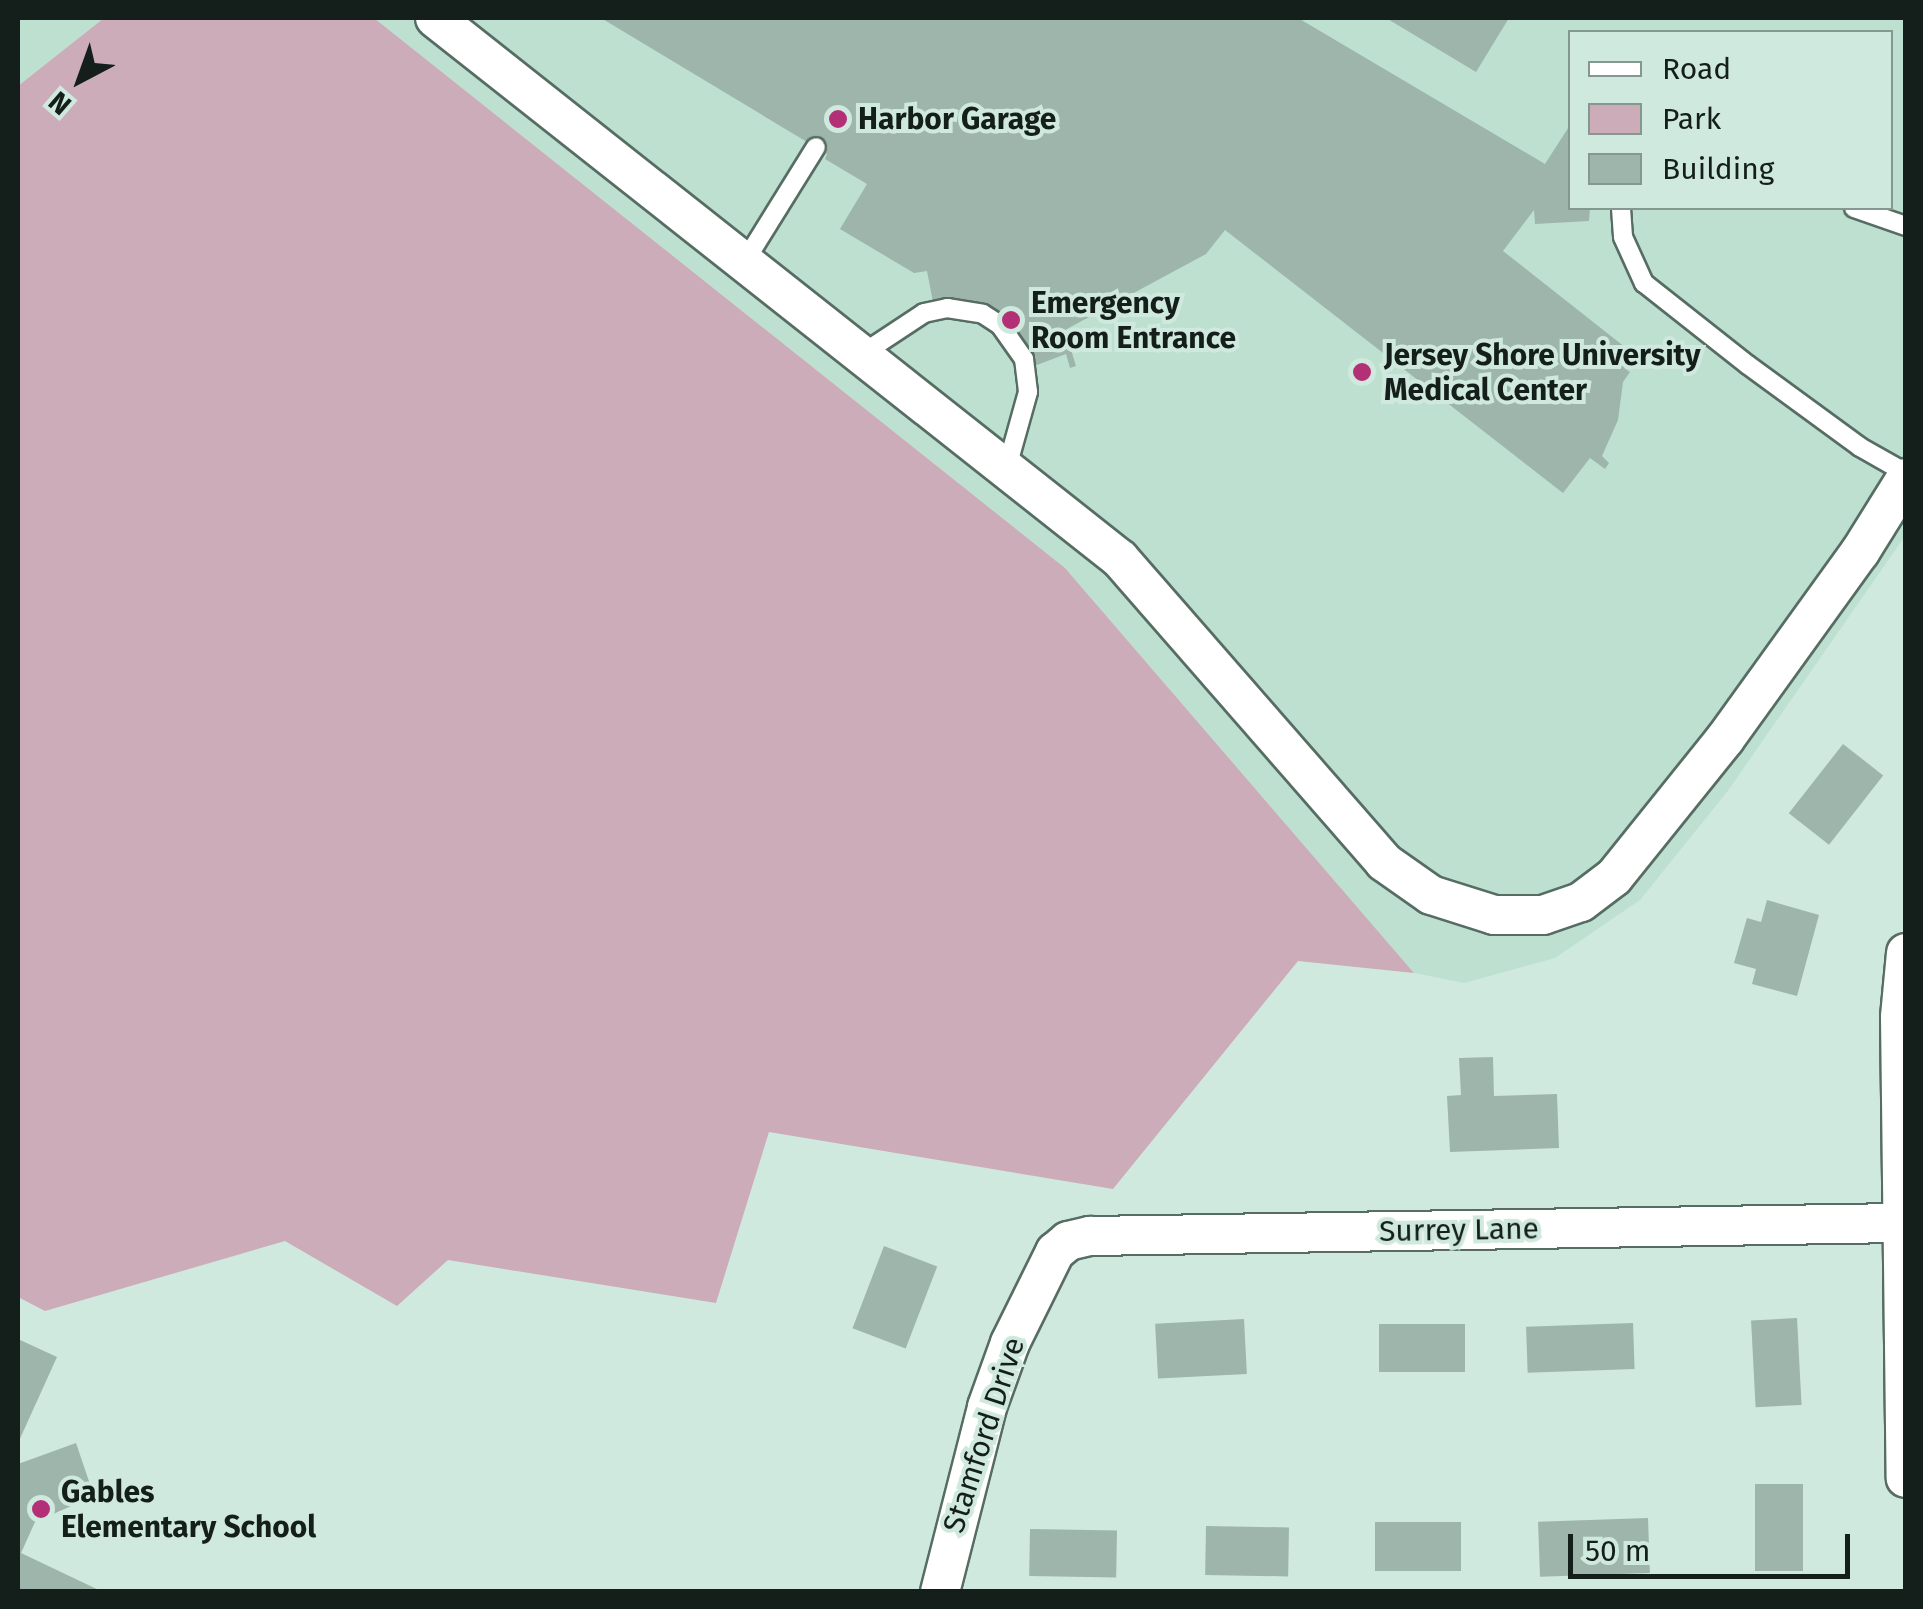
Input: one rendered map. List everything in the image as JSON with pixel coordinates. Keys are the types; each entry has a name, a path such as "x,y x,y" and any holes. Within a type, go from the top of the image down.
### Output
{"street":[{"path":"436,18 1120,560 1384,862 1431,895 1494,915 1543,915 1580,902 1614,877 1725,739 1860,552 1906,476"},
{"path":"1906,953 1900,1017 1906,1478"},
{"name":"Surrey Lane","path":"1040,1282 1055,1252 1068,1241 1090,1236 1902,1222"},
{"name":"Stamford Drive","path":"940,1592 987,1407 1010,1343 1040,1282"}],"lane":[{"path":"744,261 816,147"},
{"path":"1620,210 1623,237 1644,283 1764,377 1906,476"},
{"path":"1860,210 1906,226"},
{"path":"862,354 924,313 947,308 983,314 1000,324 1024,359 1028,392 1007,467"}],"shaded area":[{"path":"18,18 104,18 18,86"},
{"name":"Jersey Shore University Medical Center","path":"374,18 1905,18 1905,536 1727,792 1640,900 1555,958 1464,983 1414,973 1065,568"}],"green space":[{"path":"104,18 374,18 1065,568 1414,973 1298,961 1113,1189 769,1132 716,1303 448,1260 397,1306 285,1241 45,1311 18,1297 18,86"}],"building":[{"name":"Jersey Shore University Medical Center","path":"601,18 1298,18 1545,164 1568,128 1568,210 1590,210 1589,221 1535,224 1534,210 1503,251 1635,355 1624,368 1630,372 1623,382 1618,420 1602,456 1609,463 1605,469 1590,458 1563,493 1225,230 1206,254 1065,330 1076,366 1070,368 1066,354 1021,371 995,331 978,322 936,318 927,271 914,273 840,229 867,184 825,159 827,154"},
{"path":"1386,18 1509,18 1476,72"},
{"path":"1843,744 1883,775 1829,845 1789,813"},
{"path":"1767,900 1819,915 1797,996 1752,984 1756,969 1734,963 1747,918 1761,922"},
{"path":"1493,1057 1494,1096 1557,1094 1559,1148 1450,1152 1447,1096 1461,1095 1459,1058"},
{"path":"884,1246 937,1266 906,1349 852,1328"},
{"path":"1797,1318 1802,1405 1756,1407 1751,1320"},
{"path":"1244,1319 1247,1374 1158,1379 1155,1324"},
{"path":"1633,1323 1635,1369 1528,1373 1526,1327"},
{"path":"1379,1324 1465,1324 1465,1372 1379,1372"},
{"name":"Gables Elementary School","path":"18,1339 57,1357 18,1443"},
{"name":"Gables Elementary School","path":"76,1443 94,1496 35,1522 21,1553 103,1592 18,1592 18,1464"},
{"path":"1755,1484 1803,1484 1803,1571 1755,1571"},
{"path":"1648,1518 1650,1573 1540,1577 1538,1522"},
{"path":"1375,1522 1461,1522 1461,1571 1375,1571"},
{"path":"1206,1526 1289,1527 1288,1576 1205,1575"},
{"path":"1030,1529 1117,1531 1116,1578 1029,1576"}],"place":[{"name":"Harbor Garage","path":"838,119"},
{"name":"Emergency Room Entrance","path":"1011,320"},
{"name":"Jersey Shore University Medical Center","path":"1362,372"},
{"name":"Gables Elementary School","path":"41,1509"}]}
